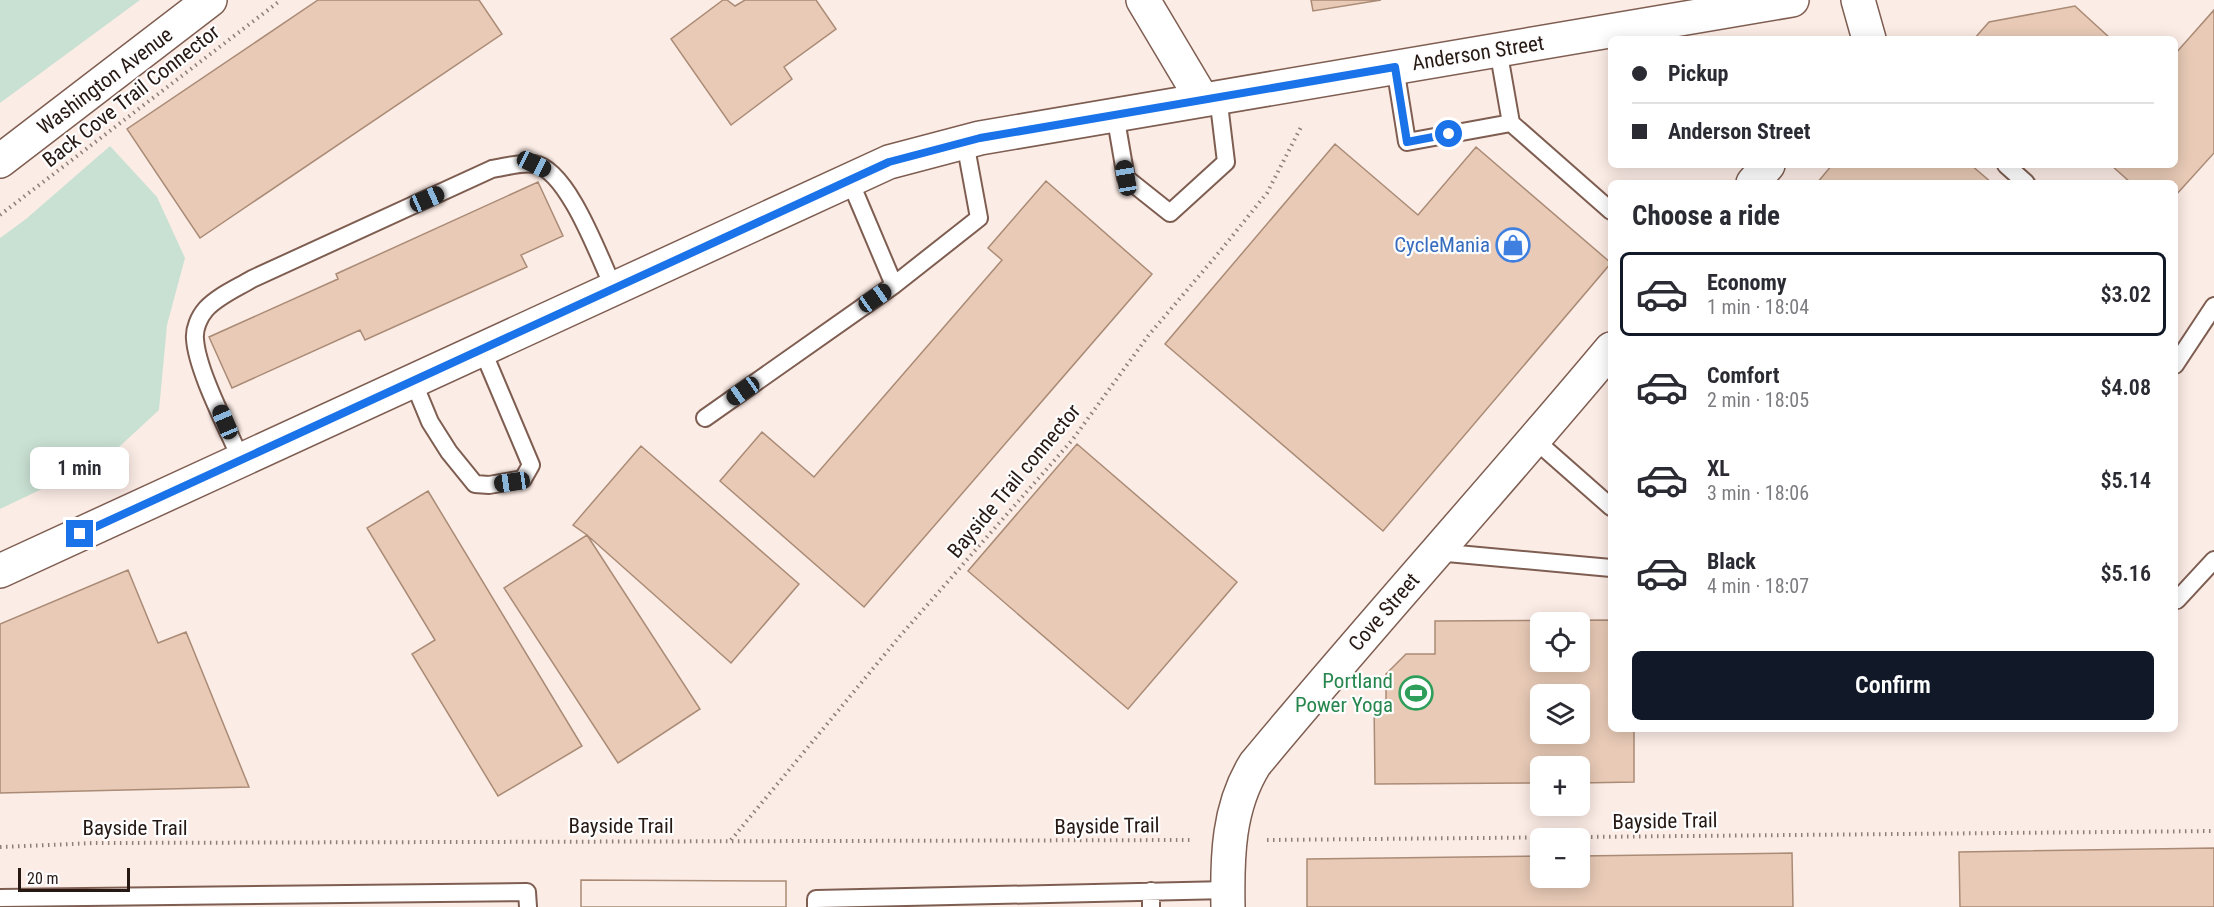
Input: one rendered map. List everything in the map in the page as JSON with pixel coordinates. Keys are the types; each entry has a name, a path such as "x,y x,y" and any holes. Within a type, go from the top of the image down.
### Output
{"street":[{"name":"Washington Avenue","path":"0,161 210,0"},
{"path":"1143,0 1210,98"},
{"name":"Anderson Street","path":"0,571 889,162 965,142 1115,114 1792,0"},
{"path":"1858,0 1868,36"},
{"path":"1756,180 1766,168"},
{"name":"Cove Street","path":"1228,898 1229,840 1233,815 1241,790 1255,764 1608,353"}],"lane":[{"path":"1498,49 1511,123 1608,209"},
{"path":"1395,67 1407,142 1511,123"},
{"path":"1115,114 1126,178 1170,213 1226,162 1210,98"},
{"path":"705,418 894,285 979,218 965,142"},
{"path":"241,460 205,375 195,338 198,321 205,309 252,279 492,170 534,164 550,171 566,190 614,289"},
{"path":"2009,168 2023,180"},
{"path":"850,181 894,285"},
{"path":"2178,360 2214,306"},
{"path":"413,381 430,422 449,452 475,484 489,485 523,479 531,465 482,349"},
{"path":"1535,440 1608,504"},
{"path":"1436,552 1608,568"},
{"path":"2178,599 2214,560"},
{"path":"0,898 528,899"},
{"path":"816,907 816,899 1228,898"}],"path":[{"name":"Back Cove Trail Connector","path":"0,216 281,0"},
{"name":"Bayside Trail connector","path":"730,840 900,636 1072,439 1148,336 1267,193 1301,127"},
{"name":"Bayside Trail","path":"0,847 106,843 730,840 944,842 2214,831"}],"green space":[{"path":"0,0 140,0 0,103"},
{"path":"110,146 157,197 185,258 167,325 159,410 107,458 0,509 0,238 26,219"}],"building":[{"path":"318,0 479,0 502,34 200,238 127,129"},
{"path":"723,0 735,6 745,0 816,0 836,29 784,67 792,79 731,125 671,39"},
{"path":"1311,0 1381,0 1313,11"},
{"path":"2075,6 2108,36 1977,36 1989,22"},
{"path":"2214,10 2214,153 2178,193 2178,180 2128,180 2114,168 2178,168 2178,51"},
{"path":"1335,144 1418,215 1476,147 1608,260 1608,267 1383,531 1165,344"},
{"path":"1830,168 1974,168 1988,180 1820,180"},
{"path":"1046,181 1152,274 864,607 720,481 762,432 814,477 1002,260 988,248"},
{"path":"538,182 563,236 521,255 527,267 365,340 360,330 232,388 209,337 338,279 336,274"},
{"path":"1077,444 1237,582 1128,709 968,571"},
{"path":"641,446 799,584 731,663 573,525"},
{"path":"428,491 582,746 498,796 412,654 435,640 367,528"},
{"path":"587,535 700,709 618,763 504,588"},
{"path":"128,570 158,643 186,632 249,787 0,793 0,624"},
{"path":"1530,620 1530,672 1590,672 1590,620 1608,620 1608,732 1634,732 1634,782 1590,783 1590,756 1530,756 1530,783 1375,784 1374,701 1386,701 1386,674 1406,654 1435,654 1435,621"},
{"path":"2214,848 2214,907 1960,907 1959,852"},
{"path":"1792,853 1793,907 1307,907 1307,859 1530,856 1530,888 1590,888 1590,856"},
{"path":"581,880 786,881 786,907 581,907"},
{"path":"581,880 786,881 786,907 581,907"}],"place":[{"name":"CycleMania","path":"1513,245"},
{"name":"Portland Power Yoga","path":"1416,693"}],"route":[{"path":"80,534 889,162 980,138 1395,67 1407,142 1449,134"}]}
